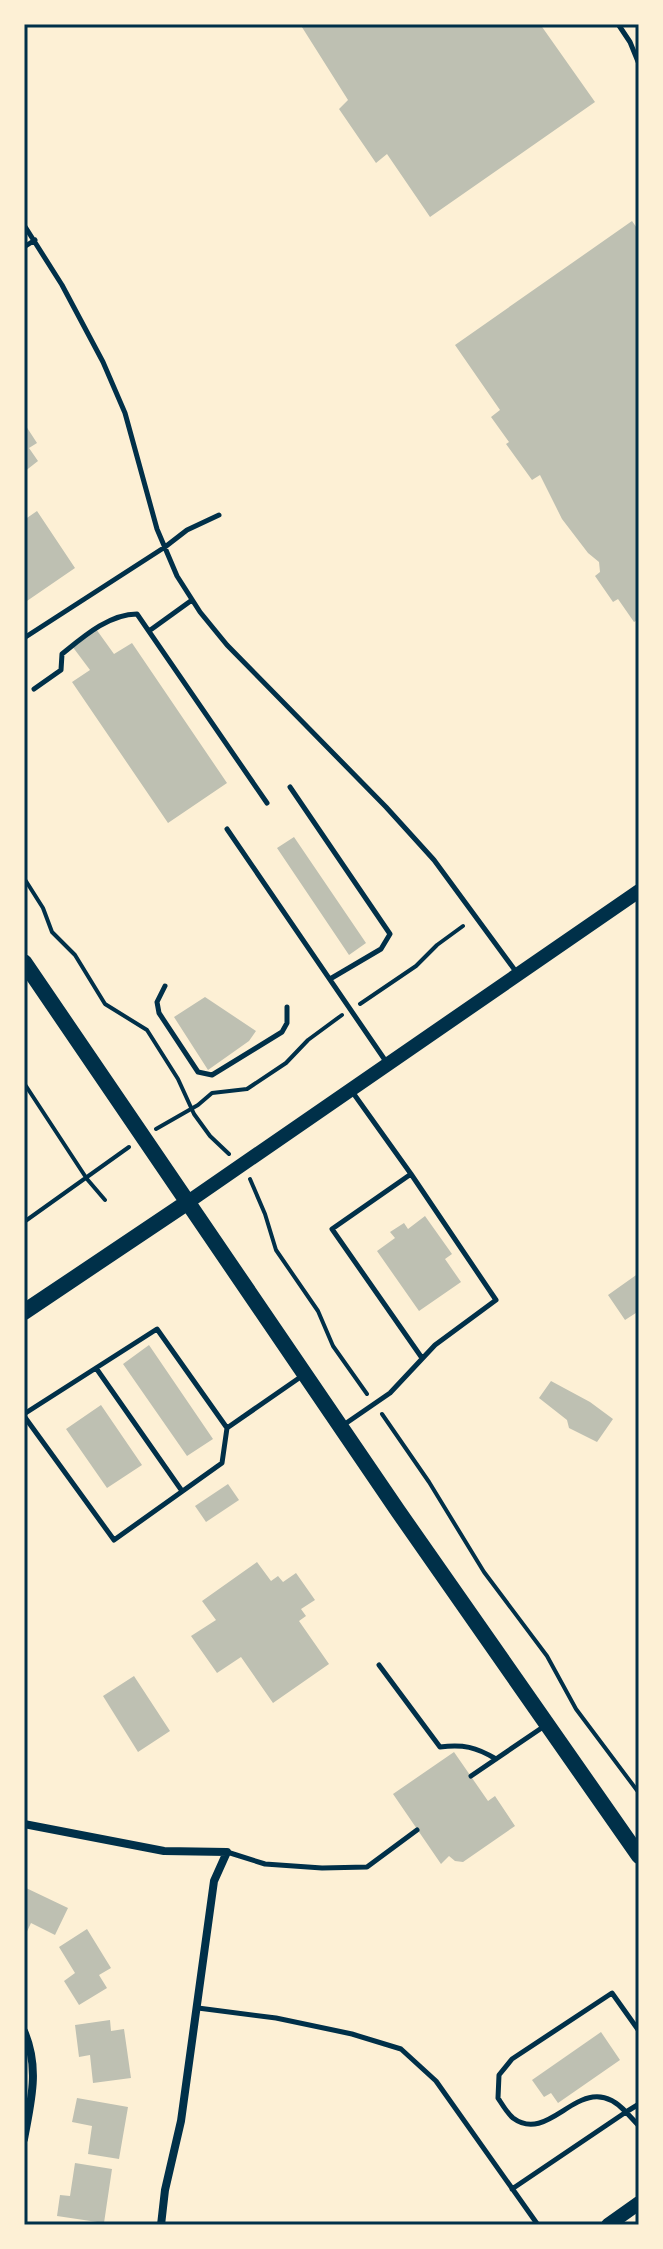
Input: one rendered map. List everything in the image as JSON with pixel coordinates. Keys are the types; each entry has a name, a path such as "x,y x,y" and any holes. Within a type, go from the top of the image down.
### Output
{"main road":[{"path":"24,962 639,1856"},
{"path":"24,1312 188,1202"}],"street":[{"path":"188,1202 639,891"},
{"path":"24,1824 164,1851 227,1852 214,1881 181,2121 165,2190 161,2225"},
{"path":"24,2031 34,2065 34,2084 24,2139"},
{"path":"608,2225 639,2203"}],"lane":[{"path":"618,24 639,64"},
{"path":"24,225 96,349 125,413 157,529 177,576 192,600 227,645 434,860 518,974"},
{"path":"24,247 35,240"},
{"path":"24,638 187,530 219,515"},
{"path":"149,631 192,600"},
{"path":"34,689 61,670 62,654 109,621 123,614 137,614 267,803"},
{"path":"290,787 390,934 381,949 330,979"},
{"path":"227,829 388,1064"},
{"path":"165,986 157,1002 159,1013 198,1072 212,1075 282,1032 287,1023 287,1007"},
{"path":"341,1426 390,1393 435,1345 496,1300 351,1089"},
{"path":"411,1174 332,1229 422,1358"},
{"path":"157,1329 227,1428 222,1463 114,1540 24,1415 157,1329"},
{"path":"96,1368 182,1491"},
{"path":"227,1428 305,1374"},
{"path":"379,1665 440,1747 461,1744 479,1749 496,1759"},
{"path":"471,1776 547,1724"},
{"path":"227,1852 265,1864 367,1867 417,1830"},
{"path":"639,2031 612,1993 512,2059 499,2075 498,2098 512,2117 528,2125 546,2122 569,2105 585,2098 602,2097 618,2103 639,2126"},
{"path":"198,2008 276,2018 352,2034 401,2049 436,2081 538,2225"},
{"path":"512,2189 639,2104"}],"path":[{"path":"24,878 43,908 52,932 75,955 105,1004 147,1030 210,1136"},
{"path":"365,1001 416,966 463,926"},
{"path":"175,1116 212,1093 247,1089 286,1063 308,1040 342,1015"},
{"path":"24,1083 87,1179 105,1200"},
{"path":"24,1222 110,1160"},
{"path":"252,1182 276,1250 318,1311 333,1346 429,1482 484,1572 547,1656 576,1709 639,1793"}],"building":[{"path":"300,24 540,24 595,102 430,217 387,154 376,163 339,109 348,100"},
{"path":"632,221 639,231 639,619 634,622 618,599 613,602 595,576 600,572 599,562 588,553 562,519 540,475 532,480 506,444 509,442 491,417 500,410 455,345"},
{"path":"24,423 37,443 29,448 38,461 24,472"},
{"path":"37,511 75,568 24,603 24,520"},
{"path":"96,629 114,654 132,643 227,783 168,823 72,682 90,670 72,646"},
{"path":"294,837 366,943 349,955 277,848"},
{"path":"205,997 256,1031 249,1041 208,1070 174,1017"},
{"path":"425,1216 452,1254 445,1259 461,1282 419,1311 377,1251 395,1238 390,1232 404,1223 408,1229"},
{"path":"639,1273 639,1311 625,1320 608,1295"},
{"path":"149,1345 213,1439 187,1456 123,1364"},
{"path":"551,1381 590,1402 613,1419 597,1442 569,1428 567,1420 539,1398"},
{"path":"101,1405 142,1465 107,1488 66,1429"},
{"path":"228,1484 239,1500 206,1522 195,1506"},
{"path":"257,1562 271,1581 278,1576 283,1582 296,1573 315,1600 301,1609 306,1616 299,1621 329,1664 273,1703 241,1657 217,1673 191,1636 216,1620 202,1601"},
{"path":"134,1676 170,1731 138,1752 103,1696"},
{"path":"454,1752 488,1801 495,1796 515,1826 463,1862 449,1856 441,1864 393,1794"},
{"path":"24,1887 68,1908 55,1935 31,1923 24,1938"},
{"path":"87,1929 111,1968 99,1975 107,1988 79,2005 64,1981 75,1973 59,1947"},
{"path":"110,2020 111,2031 124,2029 131,2078 93,2083 90,2055 79,2057 75,2025"},
{"path":"601,2032 620,2060 558,2103 551,2093 544,2097 532,2080"},
{"path":"77,2098 128,2107 119,2159 88,2154 92,2126 72,2122"},
{"path":"75,2163 112,2169 104,2223 57,2216 60,2195 70,2196"}]}
